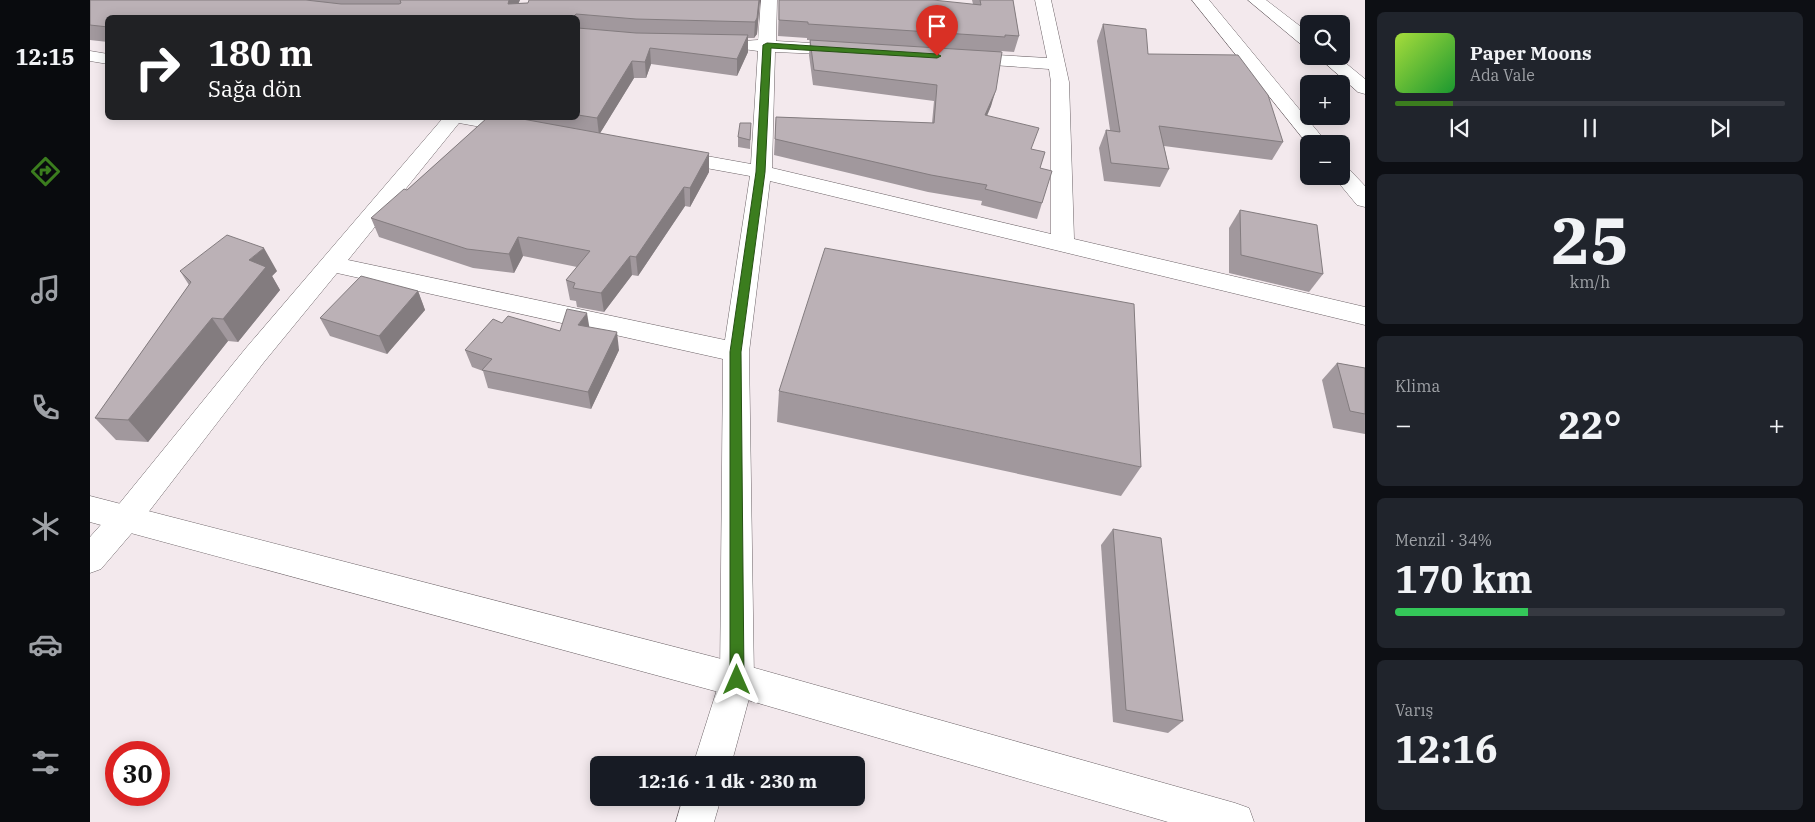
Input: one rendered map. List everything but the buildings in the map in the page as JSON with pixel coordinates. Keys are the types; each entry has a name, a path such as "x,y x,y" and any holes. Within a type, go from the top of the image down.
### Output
{"street":[{"path":"715,756 737,680 736,352 760,172 770,0"},
{"path":"1043,0 1060,82 1063,244"},
{"path":"1200,0 1311,135"},
{"path":"1256,0 1300,35"},
{"path":"730,45 767,45 867,52"},
{"path":"90,56 105,58"},
{"path":"947,57 1057,64"},
{"path":"1337,65 1365,88"},
{"path":"90,559 126,518 255,355 451,120"},
{"path":"475,120 540,132"},
{"path":"655,152 760,172 1365,316"},
{"path":"1350,182 1365,200"},
{"path":"331,264 736,352"},
{"path":"90,509 737,680 1235,822"},
{"path":"695,822 700,806"}],"route":[{"path":"737,680 736,352 760,172 767,45 937,56"}]}
